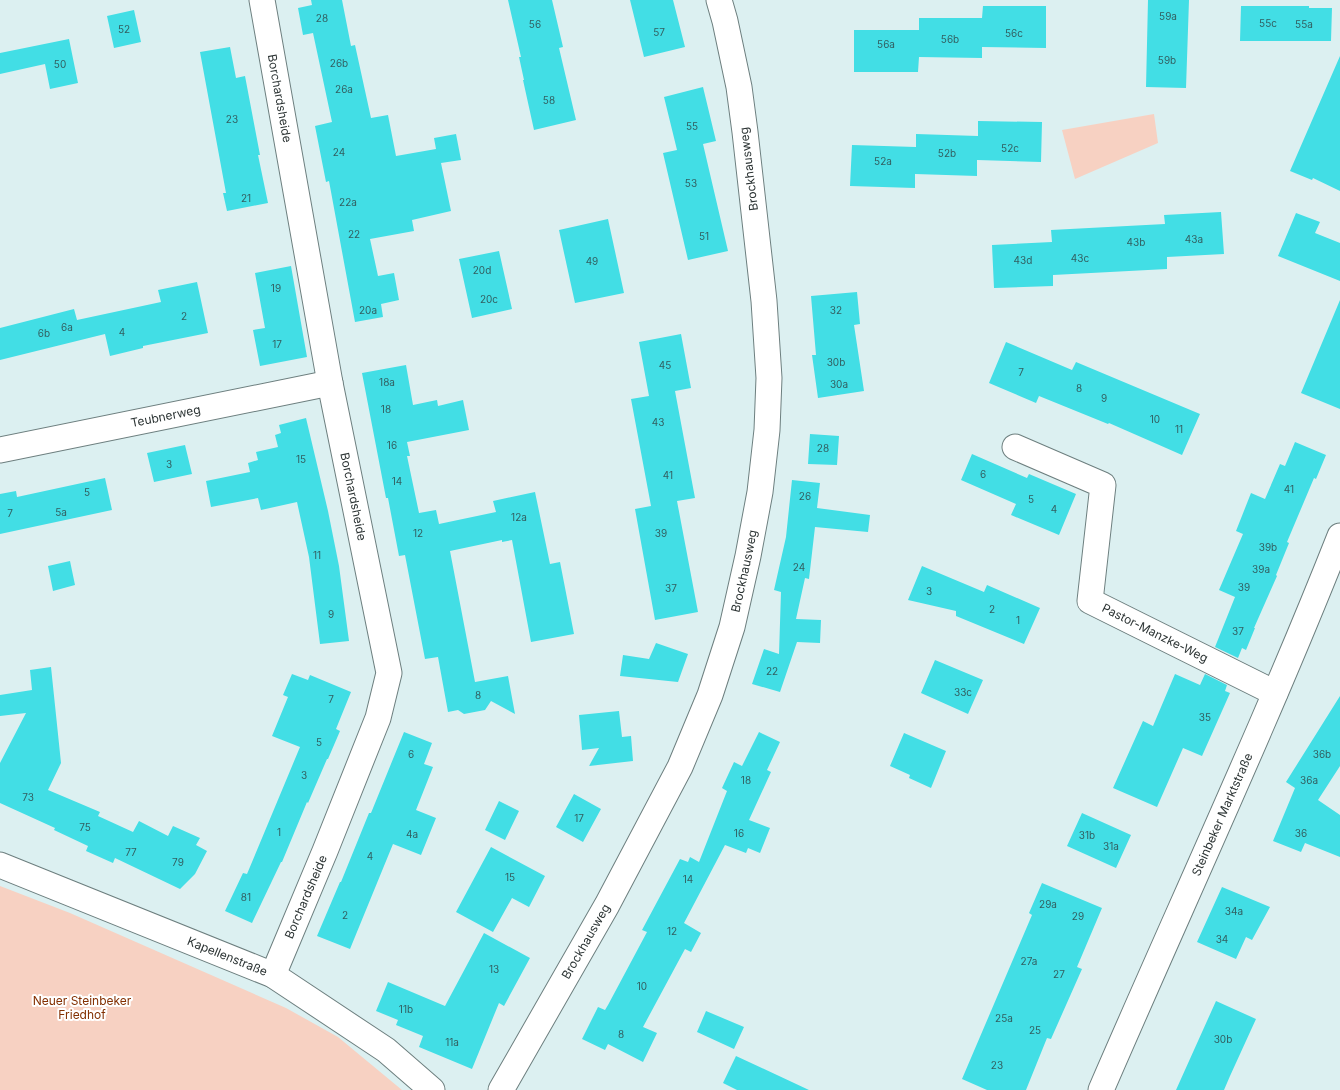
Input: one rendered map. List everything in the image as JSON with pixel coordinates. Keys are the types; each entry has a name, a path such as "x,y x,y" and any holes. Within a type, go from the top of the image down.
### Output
{"street":[{"name":"Borchardsheide","path":"262,0 330,383 389,673 378,718 273,976"},
{"name":"Brockhausweg","path":"501,1090 607,904 680,767 719,670 732,627 748,556 760,492 767,430 769,378 764,301 746,132 737,77 719,0"},
{"name":"Teubnerweg","path":"0,450 330,383"},
{"name":"Pastor-Manzke-Weg","path":"1015,447 1103,485 1090,601 1275,693"},
{"name":"Steinbeker Marktstraße","path":"1101,1090 1236,787 1310,613 1340,536"},
{"name":"Kapellenstraße","path":"0,865 273,976 386,1050 432,1090"}],"green space":[{"path":"1154,114 1158,143 1075,179 1062,130"},
{"name":"Neuer Steinbeker Friedhof","path":"0,886 70,913 286,1008 338,1037 402,1090 0,1090"}],"building":[{"path":"311,0 342,0 351,46 355,45 371,118 388,115 396,156 436,149 434,138 456,134 461,160 441,163 451,211 412,220 414,231 370,239 378,276 394,273 399,300 381,304 383,317 355,322 329,181 326,182 315,126 332,122 313,33 303,35 298,8 312,5"},
{"path":"508,0 552,0 563,47 559,48 576,120 534,130 523,80 519,57 521,57"},
{"path":"630,0 673,0 685,47 644,57"},
{"path":"1148,0 1189,0 1186,88 1146,87"},
{"path":"983,6 1046,6 1046,48 982,47 982,58 919,57 918,72 854,72 854,30 919,30 919,18 982,18"},
{"path":"1241,6 1332,8 1331,41 1240,41"},
{"path":"134,10 141,42 114,48 107,16"},
{"path":"69,39 78,83 50,89 45,64 0,74 0,53"},
{"path":"230,47 236,78 245,76 268,203 227,211 223,193 226,193 200,52"},
{"path":"1340,56 1340,191 1313,178 1312,180 1290,171"},
{"path":"703,87 716,141 703,144 728,251 688,260 663,153 677,150 664,97"},
{"path":"978,121 1042,122 1041,162 977,160 977,176 915,174 915,188 850,186 852,145 916,147 916,134 978,136"},
{"path":"1221,212 1224,254 1167,257 1167,269 1053,275 1053,286 994,288 992,245 1052,242 1051,230 1165,224 1164,215"},
{"path":"1296,213 1320,222 1315,233 1340,243 1340,281 1278,256"},
{"path":"608,219 624,293 575,303 559,230"},
{"path":"499,251 512,309 472,318 459,259"},
{"path":"291,266 307,357 260,366 253,330 265,328 255,273"},
{"path":"197,282 208,333 143,346 143,348 110,356 105,334 0,360 0,328 74,309 77,320 161,302 158,290"},
{"path":"857,292 860,324 854,325 864,391 818,398 812,355 816,355 811,296"},
{"path":"1340,300 1340,409 1301,393"},
{"path":"681,334 691,388 675,391 695,498 677,501 698,612 655,620 635,509 651,506 631,399 649,396 639,342"},
{"path":"1006,342 1072,370 1076,362 1200,414 1182,455 1109,423 1039,396 1036,403 989,383"},
{"path":"406,365 413,405 437,400 438,406 463,400 469,430 407,442 410,456 407,456 419,513 436,510 439,524 496,512 493,501 535,492 550,564 560,562 574,634 531,642 512,540 502,542 502,540 450,551 475,682 508,676 515,714 491,701 485,710 464,714 458,710 448,712 438,657 425,659 405,555 399,556 388,498 386,498 362,373"},
{"path":"306,418 339,566 349,641 320,644 309,557 297,502 261,510 258,498 211,507 206,481 250,472 248,463 258,460 256,452 278,447 275,435 281,433 279,425"},
{"path":"810,434 839,436 837,465 808,464"},
{"path":"1295,442 1326,455 1316,479 1314,478 1287,542 1289,543 1277,576 1246,650 1242,648 1238,658 1215,647 1235,597 1219,590 1243,534 1236,531 1251,493 1265,499 1280,464 1285,466"},
{"path":"185,445 192,474 154,482 147,453"},
{"path":"972,454 1027,478 1029,474 1076,494 1059,535 1011,515 1016,504 961,480"},
{"path":"105,478 112,510 0,534 0,494 16,491 17,497"},
{"path":"792,480 820,483 817,508 870,515 868,532 815,527 809,579 805,578 796,619 821,620 820,643 797,642 780,692 752,684 764,649 779,654 781,592 774,590 786,537"},
{"path":"70,561 75,585 53,591 48,566"},
{"path":"922,566 984,592 987,585 1040,608 1024,644 956,616 956,611 908,600"},
{"path":"656,643 688,654 678,682 620,676 623,655 649,659"},
{"path":"935,660 983,680 968,714 921,693"},
{"path":"51,667 61,763 48,790 100,812 98,816 133,832 139,821 168,836 173,826 200,838 196,845 207,851 195,874 180,889 115,858 113,863 86,851 88,846 54,830 55,828 0,803 0,763 26,713 0,716 0,695 32,690 30,670"},
{"path":"292,674 308,680 310,675 351,692 336,729 340,731 328,759 307,802 282,862 252,923 225,911 243,873 247,874 300,747 272,736 288,697 283,695"},
{"path":"1175,674 1200,685 1205,674 1227,685 1225,691 1230,693 1202,756 1183,748 1157,807 1113,788 1143,721 1153,726"},
{"path":"1340,696 1340,766 1318,800 1340,815 1340,857 1305,843 1301,852 1273,841 1295,788 1286,782"},
{"path":"619,711 622,737 631,736 633,761 589,766 599,748 582,750 579,715"},
{"path":"404,732 432,743 424,764 433,767 416,810 436,818 421,855 393,844 350,949 317,936"},
{"path":"759,732 780,742 767,770 771,772 749,820 770,828 760,853 748,848 746,853 725,845 684,923 701,933 691,952 685,949 643,1027 657,1033 643,1062 608,1044 605,1050 582,1039 598,1007 605,1010 608,1005 647,932 642,930 680,859 688,862 690,857 699,862 727,791 722,788 734,762 742,766"},
{"path":"904,733 946,751 931,788 909,778 910,775 890,766"},
{"path":"574,794 601,809 583,842 556,827"},
{"path":"499,801 519,811 505,840 485,830"},
{"path":"1082,813 1131,835 1116,868 1067,846"},
{"path":"491,847 545,876 529,907 512,898 493,932 456,912"},
{"path":"1042,883 1102,908 1077,967 1082,969 1051,1039 1047,1038 1026,1090 987,1090 962,1079 1032,915 1029,913"},
{"path":"1222,887 1270,907 1252,940 1246,937 1236,959 1197,942"},
{"path":"484,933 530,958 504,1006 499,1003 472,1069 419,1047 423,1036 396,1025 398,1020 376,1011 388,982 445,1006"},
{"path":"1216,1001 1256,1019 1224,1090 1176,1090"},
{"path":"706,1011 744,1027 734,1049 697,1032"},
{"path":"736,1056 809,1090 737,1090 723,1083"}]}
